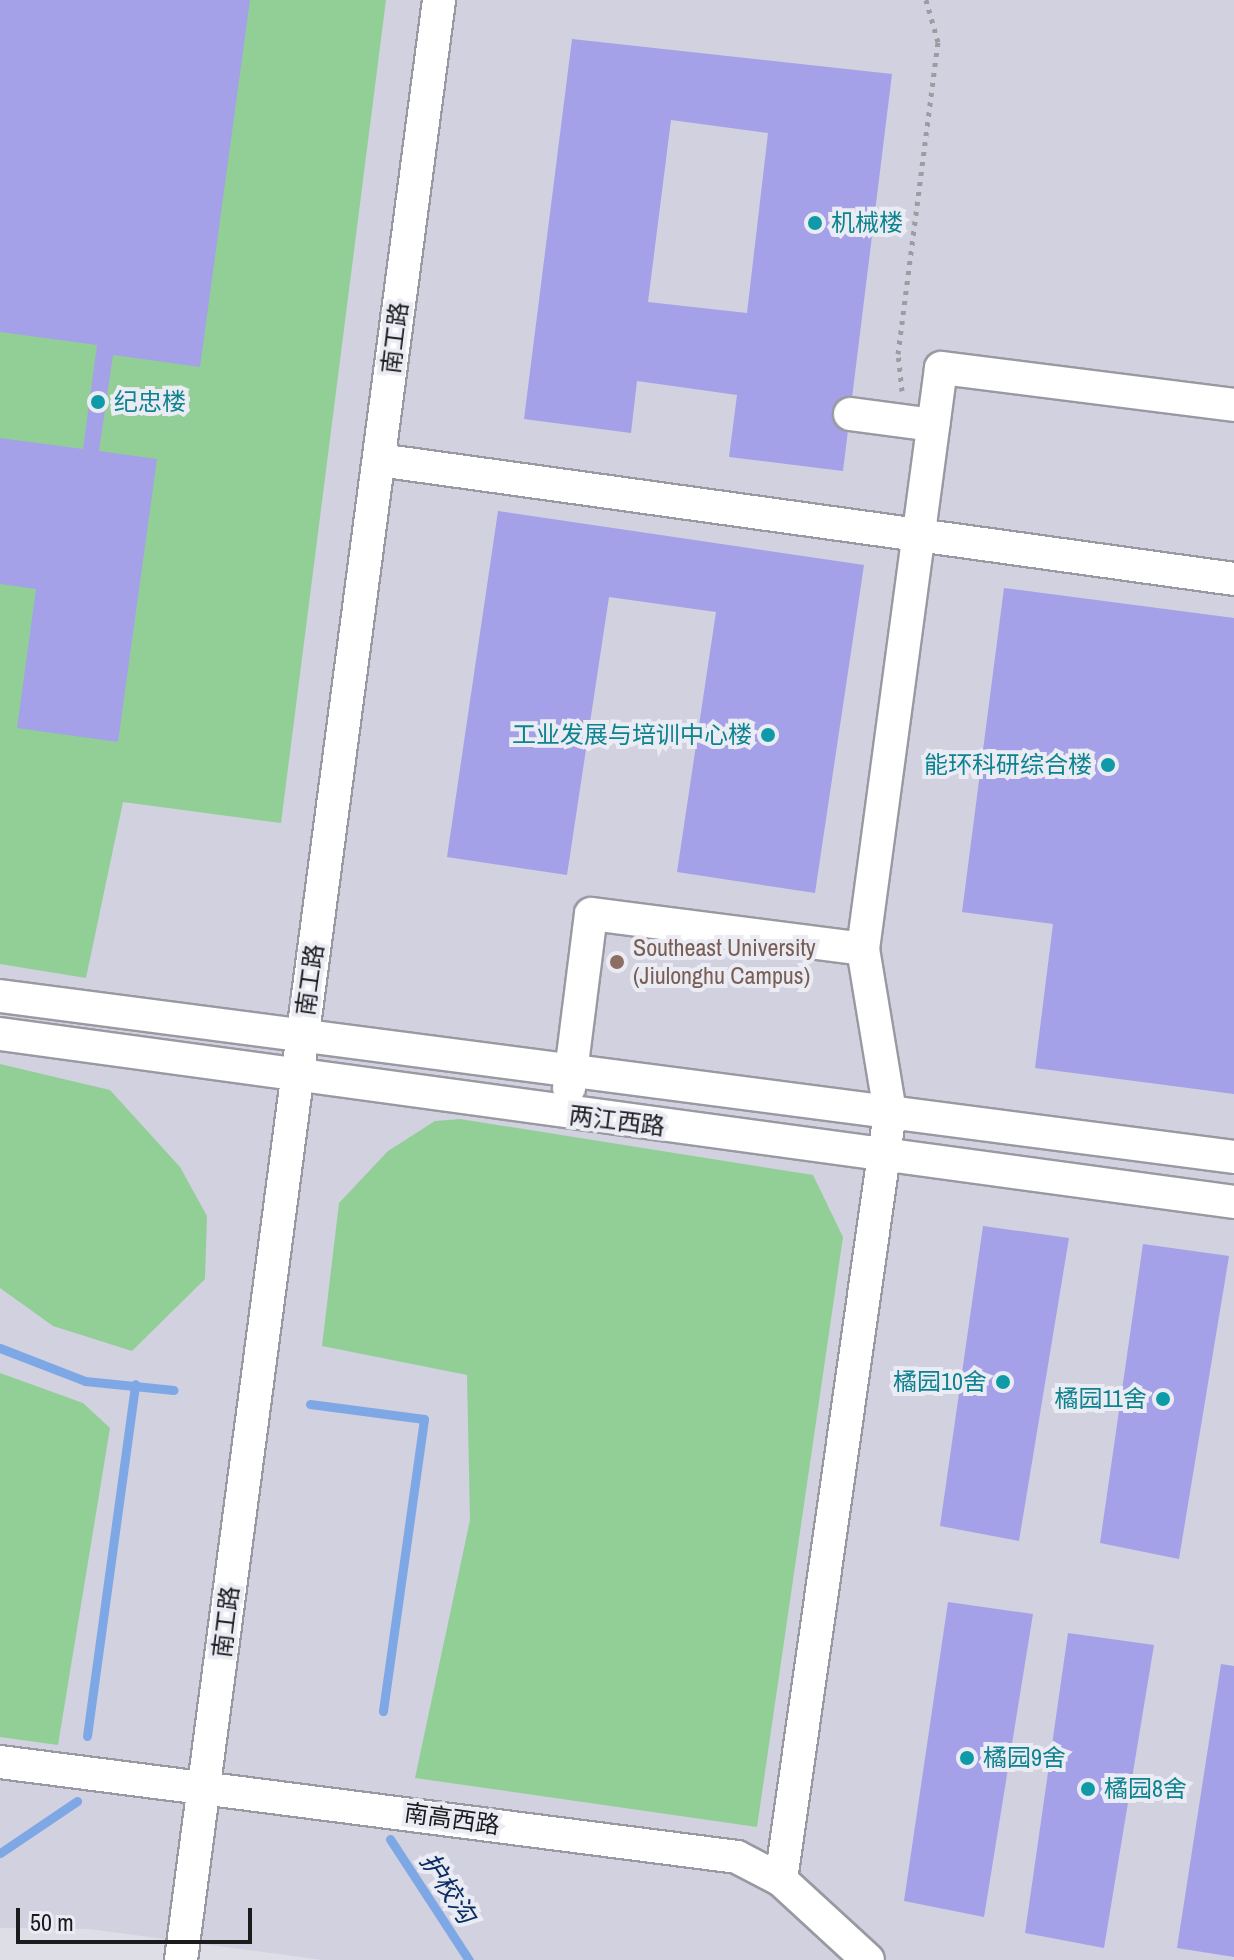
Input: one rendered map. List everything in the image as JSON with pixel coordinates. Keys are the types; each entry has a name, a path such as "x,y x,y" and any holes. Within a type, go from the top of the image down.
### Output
{"street":[{"name":"南工路","path":"181,1960 439,0"},
{"path":"781,1880 890,1112 863,949 918,536 919,424 941,368 1234,405"},
{"path":"850,414 919,424"},
{"path":"379,460 1234,579"},
{"path":"565,1115 591,914 863,949"},
{"name":"两江西路","path":"0,996 1234,1157"},
{"name":"两江西路","path":"0,1034 297,1079 1234,1202"},
{"name":"南高西路","path":"0,1762 205,1785 737,1857 781,1880 868,1960"}],"path":[{"path":"919,424 898,354 938,42 926,0"}],"shaded area":[{"name":"Southeast University (Jiulonghu Campus)","path":"0,0 1234,0 1234,1960 323,1960 89,1929 0,1928"}],"green space":[{"path":"0,0 386,0 281,823 123,802 86,978 0,964"},
{"path":"0,1064 110,1090 180,1167 207,1216 205,1279 132,1351 53,1326 0,1288"},
{"path":"460,1119 813,1175 843,1237 757,1827 415,1778 470,1520 467,1375 322,1346 339,1203 388,1151 435,1121"},
{"path":"0,1373 83,1403 110,1428 58,1745 0,1737"}],"building":[{"name":"纪忠楼","path":"0,0 250,0 200,367 113,355 99,451 157,459 118,742 17,728 36,589 0,584 0,438 83,449 97,345 0,332"},
{"path":"572,39 892,74 843,471 729,457 737,395 637,381 631,433 524,419","holes":["671,120 768,133 747,313 648,302"]},
{"name":"工业发展与培训中心楼","path":"498,511 864,565 815,893 677,872 716,612 609,597 567,875 447,857"},
{"name":"能环科研综合楼","path":"1004,588 1234,618 1234,1094 1035,1068 1053,924 962,912"},
{"name":"橘园10舍","path":"983,1226 1069,1238 1019,1541 940,1526"},
{"name":"橘园11舍","path":"1143,1244 1229,1256 1179,1559 1100,1543"},
{"name":"橘园9舍","path":"948,1602 1033,1614 984,1917 904,1901"},
{"name":"橘园8舍","path":"1068,1633 1154,1645 1104,1948 1025,1933"},
{"path":"1221,1664 1234,1666 1234,1957 1177,1948"}],"waterway":[{"path":"0,1348 85,1381 174,1390"},
{"path":"87,1736 135,1384"},
{"path":"310,1404 424,1419 383,1711"},
{"name":"护校沟","path":"0,1853 77,1801"},
{"name":"护校沟","path":"390,1839 469,1960"}],"place":[{"name":"机械楼","path":"815,223"},
{"name":"纪忠楼","path":"98,402"},
{"name":"工业发展与培训中心楼","path":"768,735"},
{"name":"能环科研综合楼","path":"1108,765"},
{"name":"Southeast University (Jiulonghu Campus)","path":"617,962"},
{"name":"橘园10舍","path":"1003,1382"},
{"name":"橘园11舍","path":"1163,1399"},
{"name":"橘园9舍","path":"967,1758"},
{"name":"橘园8舍","path":"1088,1789"}]}
